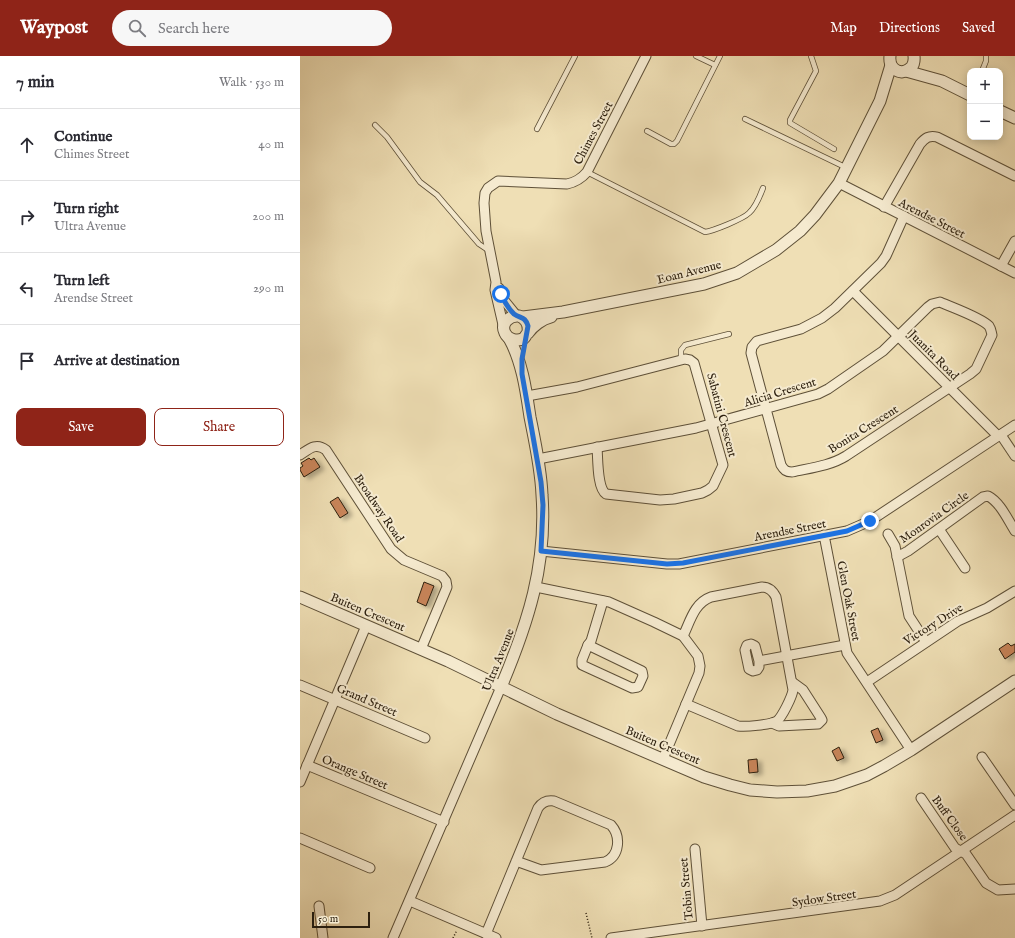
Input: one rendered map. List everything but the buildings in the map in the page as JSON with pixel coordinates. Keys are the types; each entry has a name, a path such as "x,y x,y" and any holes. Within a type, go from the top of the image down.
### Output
{"street":[{"name":"Chimes Street","path":"519,316 503,300 496,282 489,251 484,203 485,193 498,181 567,184 576,181 587,172 646,56"},
{"name":"Eoan Avenue","path":"519,316 564,312 685,289 736,273 758,262 789,241 815,215 839,183 880,101 904,71 912,66 914,57"},
{"path":"914,57 922,66 942,81 967,94"},
{"name":"Eoan Avenue","path":"880,101 889,59"},
{"path":"889,59 896,70 942,81"},
{"path":"1003,112 1015,118"},
{"path":"884,207 920,144 924,139 932,136 937,137 1015,176"},
{"name":"Arendse Street","path":"839,183 1015,273"},
{"name":"Bonita Crescent","path":"904,216 886,256 835,308 812,324 801,329 757,341 753,344 751,353 781,465 784,470 792,472 837,462 949,388"},
{"path":"1002,266 1015,241"},
{"name":"Chimes Street","path":"496,282 497,301 506,333"},
{"name":"Juanita Road","path":"853,291 999,436 1015,456"},
{"name":"Alicia Crescent","path":"538,459 712,424 818,394 828,389 883,351 928,307 936,302 940,302 988,325 992,335 976,369 949,388"},
{"name":"Eoan Avenue","path":"528,333 546,318 564,312"},
{"path":"519,316 526,321 528,333 524,338 514,340 506,333 507,320 511,317 519,316"},
{"name":"Ultra Avenue","path":"393,938 501,687 520,640 536,587 541,551 543,505 538,459 522,374 515,348 506,333"},
{"name":"Ultra Avenue","path":"522,374 522,359 528,333"},
{"path":"527,396 577,387 681,360"},
{"name":"Sabatini Crescent","path":"597,447 600,486 606,494 660,500 702,493 713,486 722,468 722,462 696,365 690,360 681,360"},
{"name":"Arendse Street","path":"541,551 679,564 853,529 870,521 1015,425"},
{"name":"Broadway Road","path":"300,454 315,446 326,450 391,549 404,560 442,576 445,579 447,588 421,649"},
{"name":"Monrovia Circle","path":"897,557 908,551 983,497 988,496 993,498 1015,531"},
{"path":"939,529 965,568"},
{"name":"Monrovia Circle","path":"888,534 895,546 909,616 926,642"},
{"name":"Glen Oak Street","path":"824,535 847,653 911,750"},
{"path":"536,587 603,601 654,622 683,636 698,656 700,666 699,673 662,759"},
{"path":"683,636 696,608 703,600 711,597 765,587 773,591 776,597 793,690 793,694 779,719 772,723 741,726 686,704"},
{"name":"Victory Drive","path":"866,682 958,621 987,608 1015,591"},
{"name":"Buiten Crescent","path":"300,597 448,660 557,714 704,777 750,790 777,792 807,791 852,781 884,766 911,750 1015,681"},
{"path":"588,645 642,671 643,676 638,688 632,688 582,665 582,660 588,645 591,641 603,601"},
{"name":"Orange Street","path":"366,626 307,765 444,822"},
{"path":"759,661 845,645"},
{"path":"772,723 779,726 818,724 822,720 803,690 792,682"},
{"name":"Grand Street","path":"300,684 425,738"},
{"path":"982,757 1015,805"},
{"path":"300,782 307,765"},
{"name":"Buff Close","path":"921,798 955,848 966,854 990,886 1002,890 1015,889"},
{"path":"486,934 516,861 538,808 542,803 554,801 611,825 616,830 618,835 613,857 605,862 541,870 516,861"},
{"name":"Sydow Street","path":"611,938 880,901 894,895 1015,815"},
{"path":"300,838 370,868"},
{"name":"Tobin Street","path":"695,849 702,926"},
{"path":"410,901 496,938"},
{"path":"319,906 323,938"}],"lane":[{"path":"538,129 575,56"},
{"path":"696,56 715,65"},
{"path":"647,131 671,144 674,144 677,141 720,56"},
{"path":"811,56 816,71 790,120 790,123 834,149"},
{"path":"983,68 986,56"},
{"path":"745,119 847,168"},
{"path":"375,125 388,137 420,182 437,195 479,244 489,251"},
{"path":"587,172 705,232 727,224 751,212 763,188"},
{"path":"681,360 681,350 684,345 729,334"}],"path":[{"path":"586,913 592,938"}],"route":[{"path":"501,294 503,300 511,310 516,315 522,317 528,326 528,332 523,349 522,374 541,482 543,505 541,551 667,564 683,563 847,531 870,521"}]}
